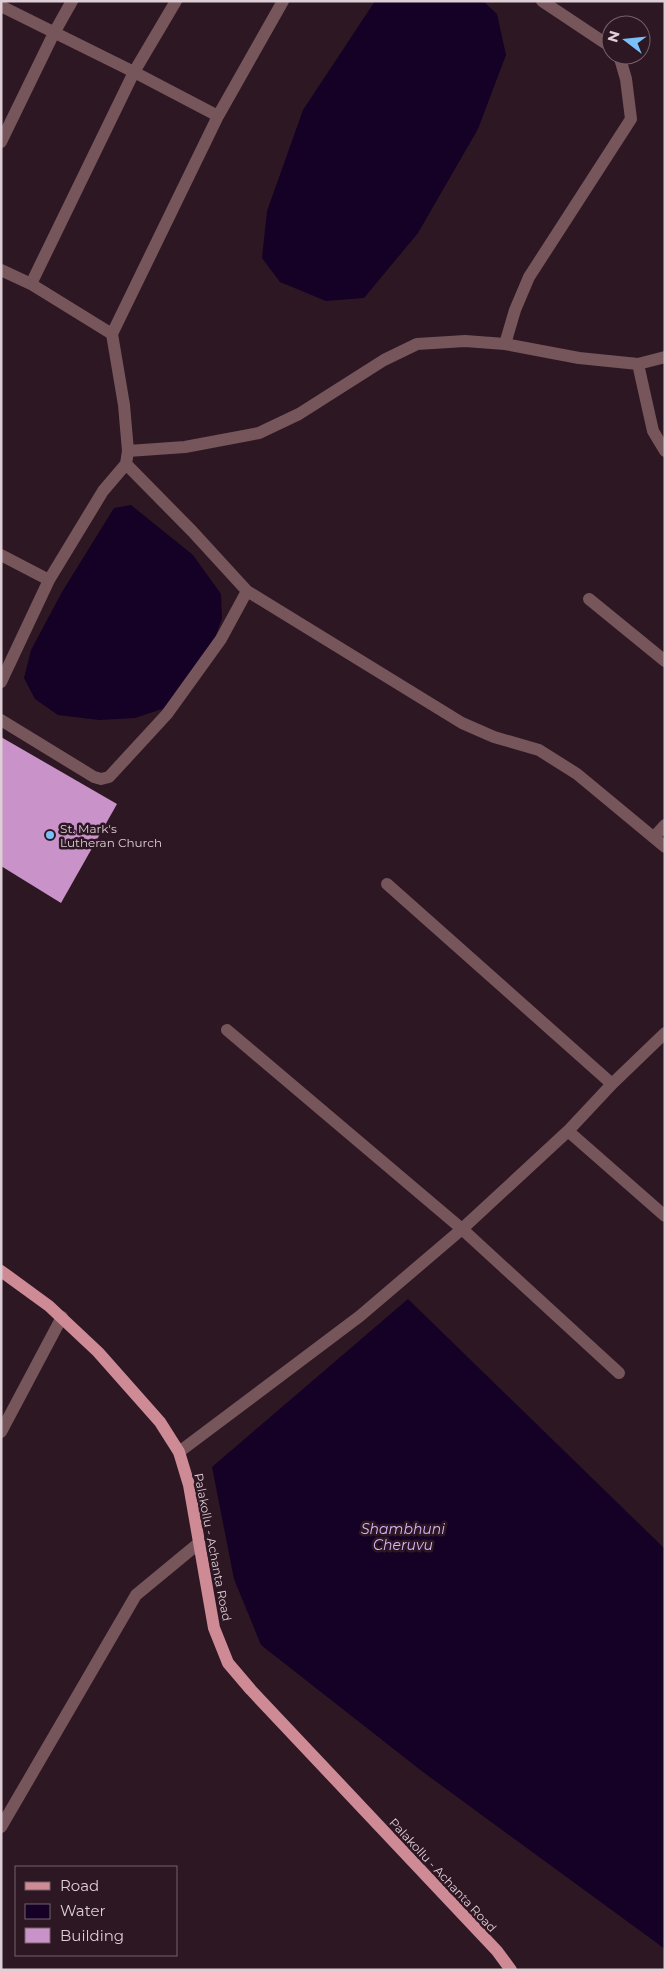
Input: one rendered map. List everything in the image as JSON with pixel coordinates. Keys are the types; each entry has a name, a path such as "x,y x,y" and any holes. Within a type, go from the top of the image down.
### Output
{"main road":[{"name":"Palakollu - Achanta Road","path":"1,1271 50,1306 98,1352 160,1422 179,1452 189,1485 214,1628 228,1663 251,1690 497,1951 511,1970"}],"street":[{"path":"1,142 54,33 72,1"},
{"path":"32,284 134,72 176,1"},
{"path":"1,682 49,580 103,491 126,464 128,451 124,405 112,334 218,116 283,1"},
{"path":"542,1 601,40"},
{"path":"1,6 218,116"},
{"path":"505,344 515,310 529,277 631,119 626,79 622,65"},
{"path":"1,270 32,284 112,334"},
{"path":"128,451 185,447 259,433 299,414 384,360 417,344 465,341 505,344 579,358 638,364 665,357"},
{"path":"638,364 653,430 665,451"},
{"path":"126,464 192,531 247,591 462,723 494,737 539,750 577,774 665,847"},
{"path":"1,555 49,580"},
{"path":"1,720 94,777 101,780 109,777 167,714 221,640 247,591"},
{"path":"589,599 665,661"},
{"path":"654,837 665,825"},
{"path":"387,884 612,1084"},
{"path":"227,1030 462,1229 619,1373"},
{"path":"179,1452 360,1316 462,1229 568,1131 612,1084 663,1040"},
{"path":"568,1131 665,1216"},
{"path":"1,1432 62,1317"},
{"path":"1,1827 136,1595 199,1543"}],"water":[{"path":"375,1 483,1 497,14 506,55 478,129 418,233 364,298 326,301 280,282 262,258 267,211 303,110"},
{"path":"131,505 193,555 221,594 222,618 214,641 165,708 135,718 99,720 58,715 35,699 24,678 31,650 62,592 114,508"},
{"name":"Shambhuni Cheruvu","path":"408,1299 665,1549 665,1949 423,1772 261,1645 234,1579 212,1467"}],"building":[{"name":"St. Mark's Lutheran Church","path":"1,737 117,804 61,903 1,866"}],"place":[{"name":"St. Mark's Lutheran Church","path":"50,835"}]}
